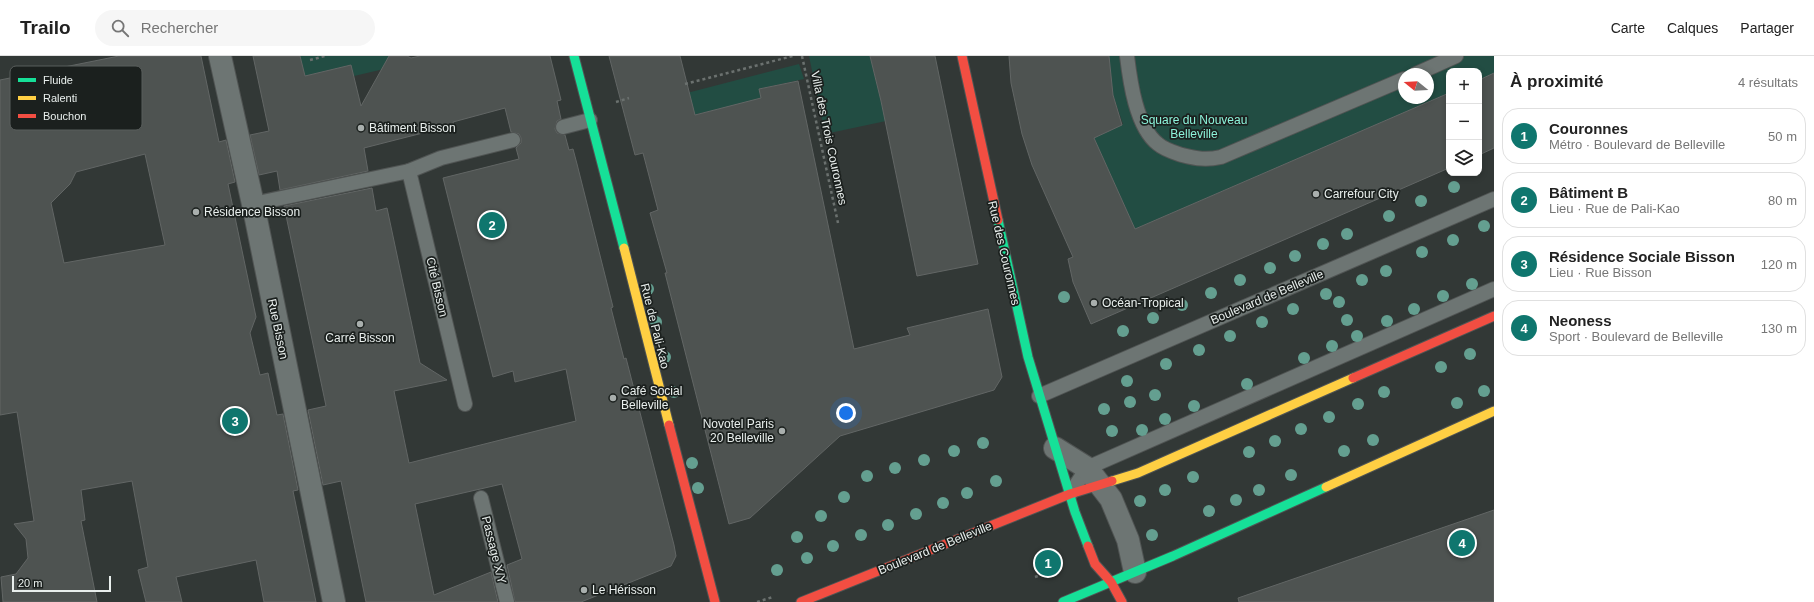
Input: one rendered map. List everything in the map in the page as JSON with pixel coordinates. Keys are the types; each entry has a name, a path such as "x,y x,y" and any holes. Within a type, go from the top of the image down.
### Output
{"main road":[{"name":"Rue de Pali-Kao","path":"574,56 715,602"},
{"name":"Rue des Couronnes","path":"962,56 1028,357 1039,396 1070,494 1095,564 1110,582 1122,602"},
{"name":"Boulevard de Belleville","path":"801,602 1070,494 1138,473 1494,316"},
{"path":"1063,602 1135,572 1494,411"}],"street":[{"name":"Rue Bisson","path":"220,56 253,204 334,602"},
{"path":"1055,448 1087,468 1111,499 1128,540 1135,572"}],"lane":[{"path":"1127,56 1134,103 1147,130 1156,143 1169,151 1205,160 1221,157 1398,82"},
{"path":"1429,68 1456,56"},
{"path":"563,127 590,120"},
{"path":"253,204 409,171 441,158 514,140"},
{"name":"Cité Bisson","path":"409,171 465,404"},
{"name":"Boulevard de Belleville","path":"1039,396 1494,199"},
{"path":"1070,494 1087,468 1494,289"},
{"name":"Passage X/Y","path":"481,498 507,602"}],"path":[{"path":"310,60 325,56"},
{"path":"685,84 793,56"},
{"name":"Villa des Trois Couronnes","path":"802,56 838,223"},
{"path":"615,102 629,98"},
{"path":"1035,577 1060,568"}],"green space":[{"path":"300,56 389,56 384,69 354,76 351,65 305,76"},
{"path":"809,56 870,56 886,121 825,134"},
{"name":"Square du Nouveau Belleville","path":"1109,56 1494,56 1494,73 1482,79 1482,68 1446,68 1446,94 1434,99 1434,68 1398,68 1398,104 1424,104 1135,229 1094,138 1123,124 1113,95"},
{"path":"799,64 804,79 759,89 792,241 728,129 723,108 693,115 687,93"}],"building":[{"path":"119,56 201,56 219,142 226,140 235,182 228,184 256,317 250,333 260,375 268,373 277,415 283,414 298,490 293,491 316,602 264,602 256,560 176,577 182,602 146,602 138,570 148,567 132,481 81,490 85,520 81,521 97,602 3,602 1,577 16,574 28,558 26,539 14,524 34,521 17,412 0,415 0,80 10,78 10,130 142,130 142,66 69,66","holes":["145,154 165,245 64,263 51,203 70,184 76,172"]},
{"path":"253,56 300,56 305,76 351,65 361,106 389,56 407,56 411,58 420,56 550,56 561,100 557,101 561,119 557,121 555,129 557,133 565,135 569,150 573,149 577,164 613,307 611,308 624,359 626,358 674,545 676,556 671,566 581,602 515,602 507,565 522,559 502,484 415,504 434,595 491,572 498,602 366,602 341,481 323,485 308,410 326,406 284,206 372,188 376,211 387,208 420,363 447,380 394,391 409,463 576,421 566,369 515,382 513,371 493,377 443,178 519,159 516,148 521,143 521,138 519,134 511,132 505,108 453,122 454,125 364,148 368,171 280,190 277,171 259,175 250,135 269,131"},
{"path":"609,56 680,56 695,115 761,98 759,89 798,81 854,349 910,335 907,328 988,309 1002,377 994,390 840,436 750,518 729,524 665,273 667,273 650,213 658,210 643,153 635,155"},
{"path":"870,56 935,56 978,264 917,276 881,101"},
{"path":"1009,56 1109,56 1113,95 1122,125 1094,138 1135,229 1424,104 1434,104 1434,99 1446,94 1446,169 1091,324 1073,282 1068,259 1073,257 1032,165 1022,134 1011,83"},
{"path":"1494,73 1494,148 1482,154 1482,104 1482,79"},
{"path":"1494,510 1494,602 1239,602 1238,598"}],"traffic: fast":[{"path":"574,56 624,248"},
{"path":"998,220 1028,357 1075,512 1088,546"},
{"path":"1063,602 1173,556 1326,487"}],"traffic: slow":[{"path":"624,248 669,425"},
{"path":"1112,481 1138,473 1353,378"},
{"path":"1326,487 1494,411"}],"traffic: jam":[{"path":"962,56 998,220"},
{"path":"1353,378 1494,316"},
{"path":"669,425 715,602"},
{"path":"801,602 1070,494 1112,481"},
{"path":"1088,546 1095,564 1111,582 1122,602"}],"place":[{"name":"Bâtiment Bisson","path":"361,128"},
{"name":"Carrefour City","path":"1316,194"},
{"name":"Résidence Bisson","path":"196,212"},
{"name":"Bâtiment B","path":"492,225"},
{"name":"Océan-Tropical","path":"1094,303"},
{"name":"Carré Bisson","path":"360,324"},
{"name":"Café Social Belleville","path":"613,398"},
{"name":"Résidence Sociale Bisson","path":"235,421"},
{"name":"Novotel Paris 20 Belleville","path":"782,431"},
{"name":"Neoness","path":"1462,543"},
{"name":"Couronnes","path":"1048,563"},
{"name":"Le Hérisson","path":"584,590"}]}
